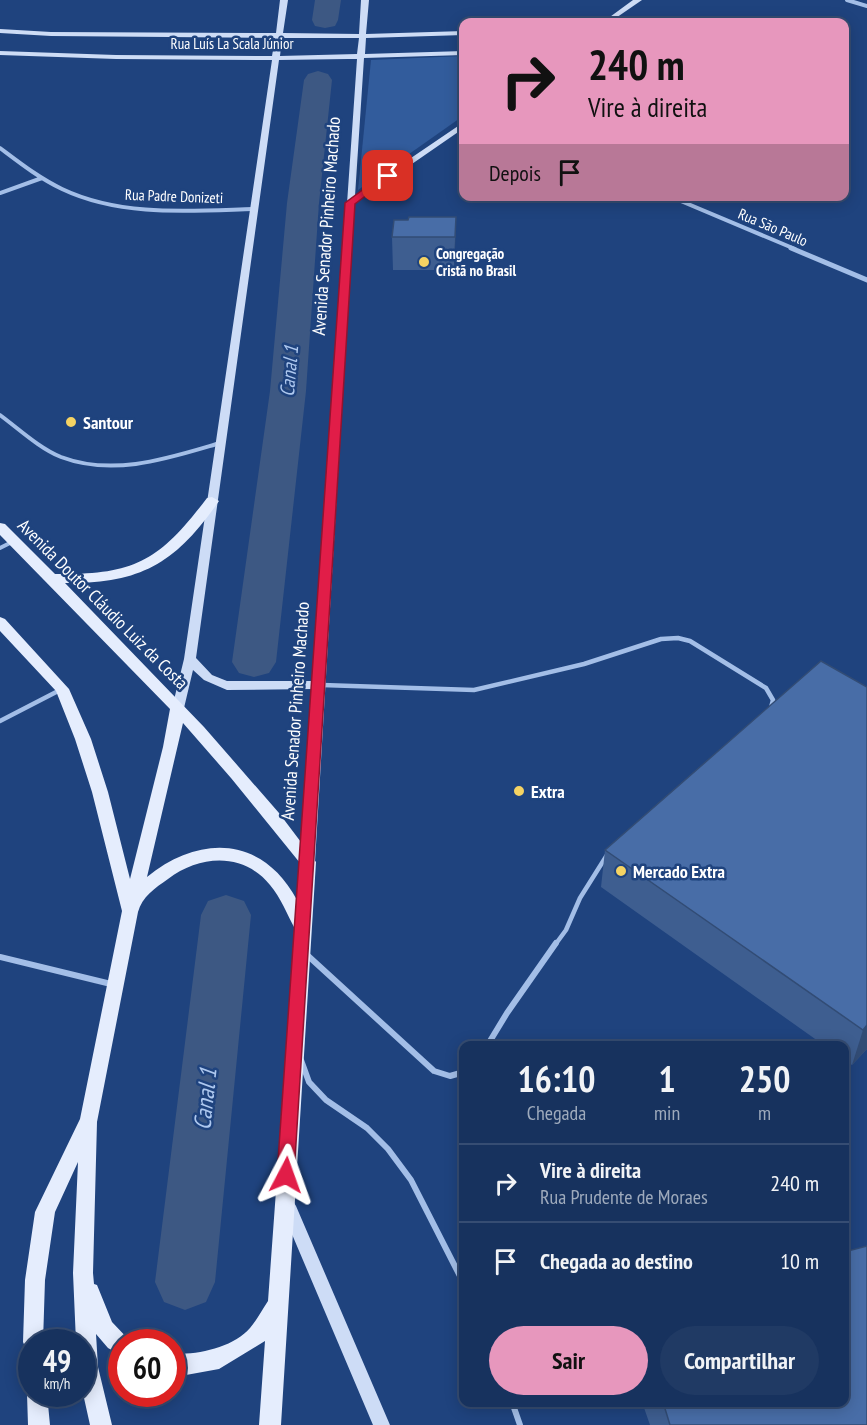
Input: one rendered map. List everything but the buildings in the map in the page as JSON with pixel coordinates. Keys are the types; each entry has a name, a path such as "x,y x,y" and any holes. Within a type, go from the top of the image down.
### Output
{"main road":[{"path":"101,1425 88,1367 83,1273 90,1119 131,906 171,747 190,659 284,0"},
{"name":"Avenida Senador Pinheiro Machado","path":"270,1425 365,0"},
{"path":"612,18 638,0"},
{"name":"Rua Luís La Scala Júnior","path":"0,31 51,34 363,36 459,33"},
{"name":"Rua Luís La Scala Júnior","path":"0,53 67,57 360,57 459,53"},
{"path":"350,203 459,127"},
{"path":"52,578 85,580 120,576 148,567 185,536 212,501"},
{"name":"Avenida Doutor Cláudio Luiz da Costa","path":"0,527 178,708 268,809 308,862"},
{"path":"0,622 62,689 83,740 100,792 131,906"},
{"path":"190,659 202,676 223,685 248,688 274,685 320,685"},
{"path":"131,906 158,875 193,855 218,852 244,857 263,867 277,881 303,928"},
{"path":"33,1329 35,1280 45,1212 90,1119"},
{"path":"284,1197 382,1425"},
{"path":"83,1273 98,1318 108,1336"},
{"path":"186,1365 219,1359 256,1337 278,1304"},
{"path":"38,1407 39,1425"}],"street":[{"path":"847,0 867,6"},
{"name":"Rua Padre Donizeti","path":"0,148 42,178 83,197 129,208 253,209"},
{"path":"0,193 42,178"},
{"name":"Rua São Paulo","path":"681,201 867,280"}],"lane":[{"path":"0,416 60,456 100,467 146,464 220,443"},
{"path":"0,548 14,541"},
{"path":"320,685 474,690 584,664 661,639 678,638 690,641 766,688 772,700 769,713"},
{"path":"0,721 62,689"},
{"path":"490,1041 507,1013 566,930 602,859 610,851"},
{"path":"301,949 434,1071 450,1076 459,1073"},
{"path":"0,957 116,986"},
{"path":"295,1041 309,1082 326,1100 367,1128 388,1149 411,1180 459,1273"},
{"path":"514,1407 520,1425"}],"shaded area":[{"path":"459,56 459,119 358,190 371,60"}],"waterway":[{"name":"Canal 1","path":"325,20 328,0"},
{"name":"Canal 1","path":"254,662 288,391 303,203 318,80"},
{"name":"Canal 1","path":"185,1282 226,915"}],"place":[{"name":"Congregação Cristã no Brasil","path":"424,262"},
{"name":"Santour","path":"71,422"},
{"name":"Extra","path":"519,791"},
{"name":"Mercado Extra","path":"621,871"}],"route":[{"path":"286,1175 350,203 388,176"}]}
